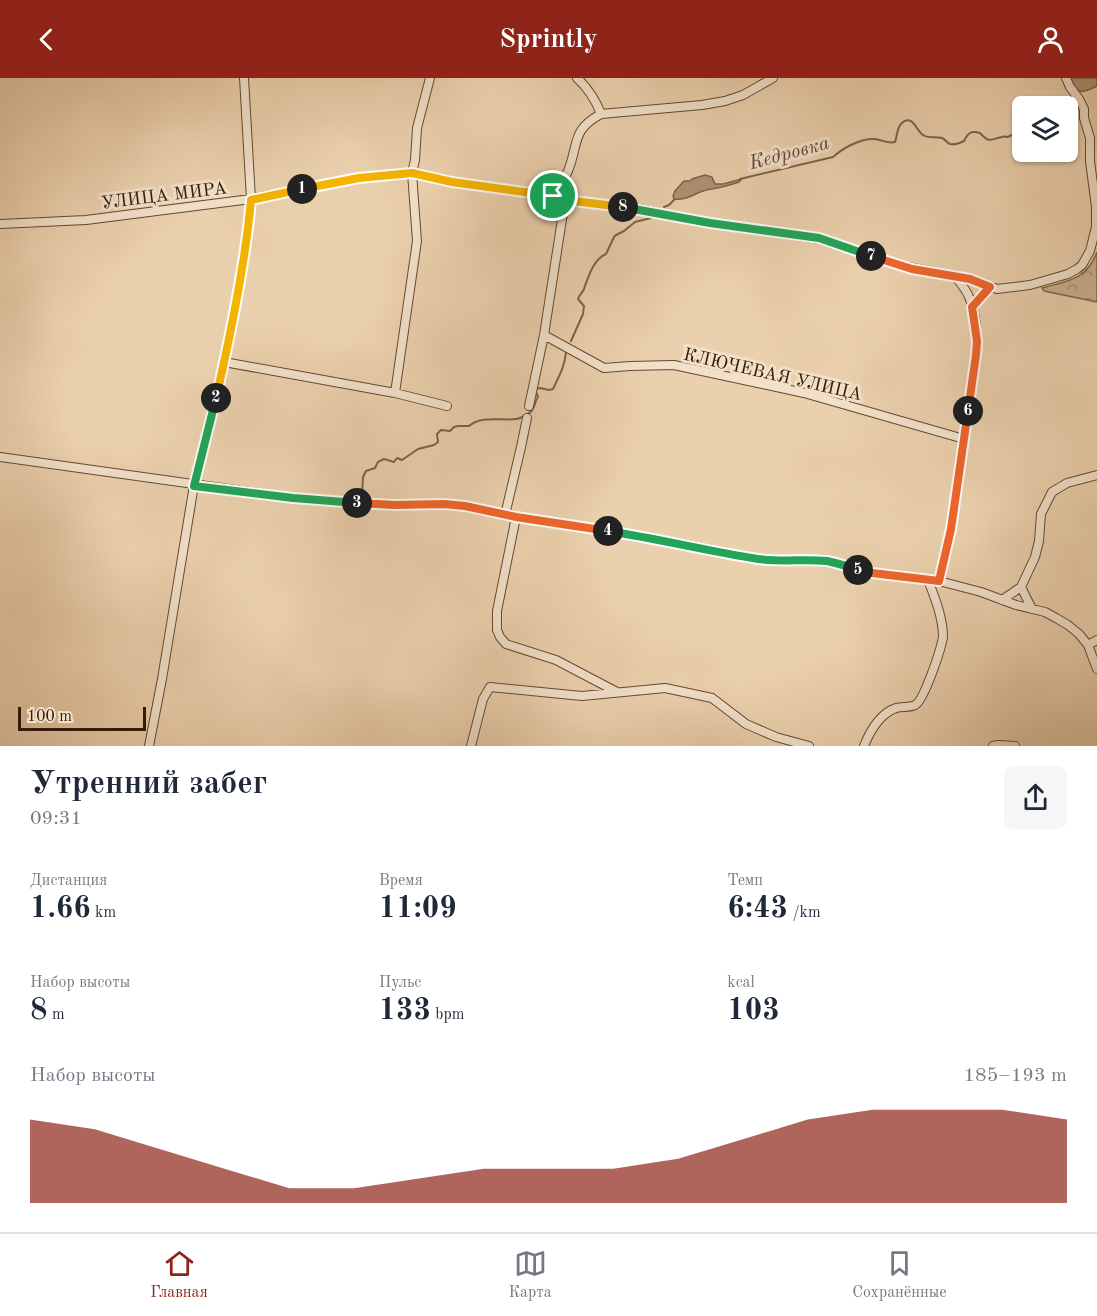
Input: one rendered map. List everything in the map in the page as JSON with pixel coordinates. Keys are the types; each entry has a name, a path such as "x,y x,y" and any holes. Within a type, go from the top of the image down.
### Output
{"street":[{"path":"149,746 194,486 224,362 243,266 251,200 244,78"},
{"path":"396,393 417,241 412,173 417,128 430,78"},
{"path":"578,78 585,85 601,114"},
{"path":"553,196 568,169 580,132 589,120 601,114 725,101 742,95 763,81 773,78"},
{"name":"УЛИЦА МИРА","path":"0,224 86,220 251,200 359,178 412,173 452,182 819,238 905,267 955,276 997,289 1030,285 1077,269 1087,259 1096,226 1089,161 1094,137 1084,118 1084,108 1066,78"},
{"path":"529,406 544,335 565,200"},
{"path":"939,581 951,529 977,341 969,297 955,276"},
{"path":"972,307 990,287"},
{"name":"КЛЮЧЕВАЯ УЛИЦА","path":"544,335 604,368 674,365 804,393 964,439"},
{"path":"224,362 396,393 447,405"},
{"path":"505,515 527,418"},
{"path":"0,457 194,486 293,498 364,504 465,506 758,559 824,561 872,573 939,581 1046,612 1079,633 1088,645 1097,669"},
{"path":"1002,600 1022,587 1035,557 1039,541 1041,513 1052,492 1068,483 1097,475"},
{"path":"516,517 497,611 497,630 500,638 506,644 556,660 617,692"},
{"path":"864,746 872,729 886,714 898,707 918,703 929,680 942,644 943,631 928,580"},
{"path":"1022,587 1032,609"},
{"path":"1088,645 1097,640"},
{"path":"471,746 483,699 490,687 582,696 665,688 712,698 752,727 776,737 809,746"},
{"path":"993,746 1015,746"}],"green space":[{"path":"1097,252 1097,302 1044,291 1042,288 1068,281 1082,274"}],"shaded area":[{"path":"1070,78 1097,78 1097,86 1087,91 1080,91 1075,88"},
{"path":"705,175 712,177 715,184 742,179 739,182 706,190 686,198 674,199 675,191 684,181"}],"waterway":[{"name":"Кедровка","path":"740,179 833,157 847,147 864,140 895,142 901,124 908,120 925,136 942,138 953,144 964,141 972,132 980,133 990,140 1012,135"},
{"name":"Кедровка","path":"664,207 675,199"},
{"name":"Кедровка","path":"571,341 583,314 584,306 578,299 595,263 606,254 616,235 635,222 651,218"},
{"name":"Кедровка","path":"362,495 363,477 366,471 375,468 378,462 384,459 394,462 397,458 402,460 418,449 434,445 438,442 437,434 441,430 450,431 454,427 469,426 485,419 517,419 528,414 538,397 535,390 553,389 563,366 566,352"}],"route":[{"path":"412,173 452,182 553,196 565,200 639,209 710,223 819,238 898,265 970,279 990,287 972,307 977,341 976,355 951,529 939,581 872,573 824,561 758,559 465,506 364,504 194,486 224,362 243,266 251,200 359,178 412,173"}]}
